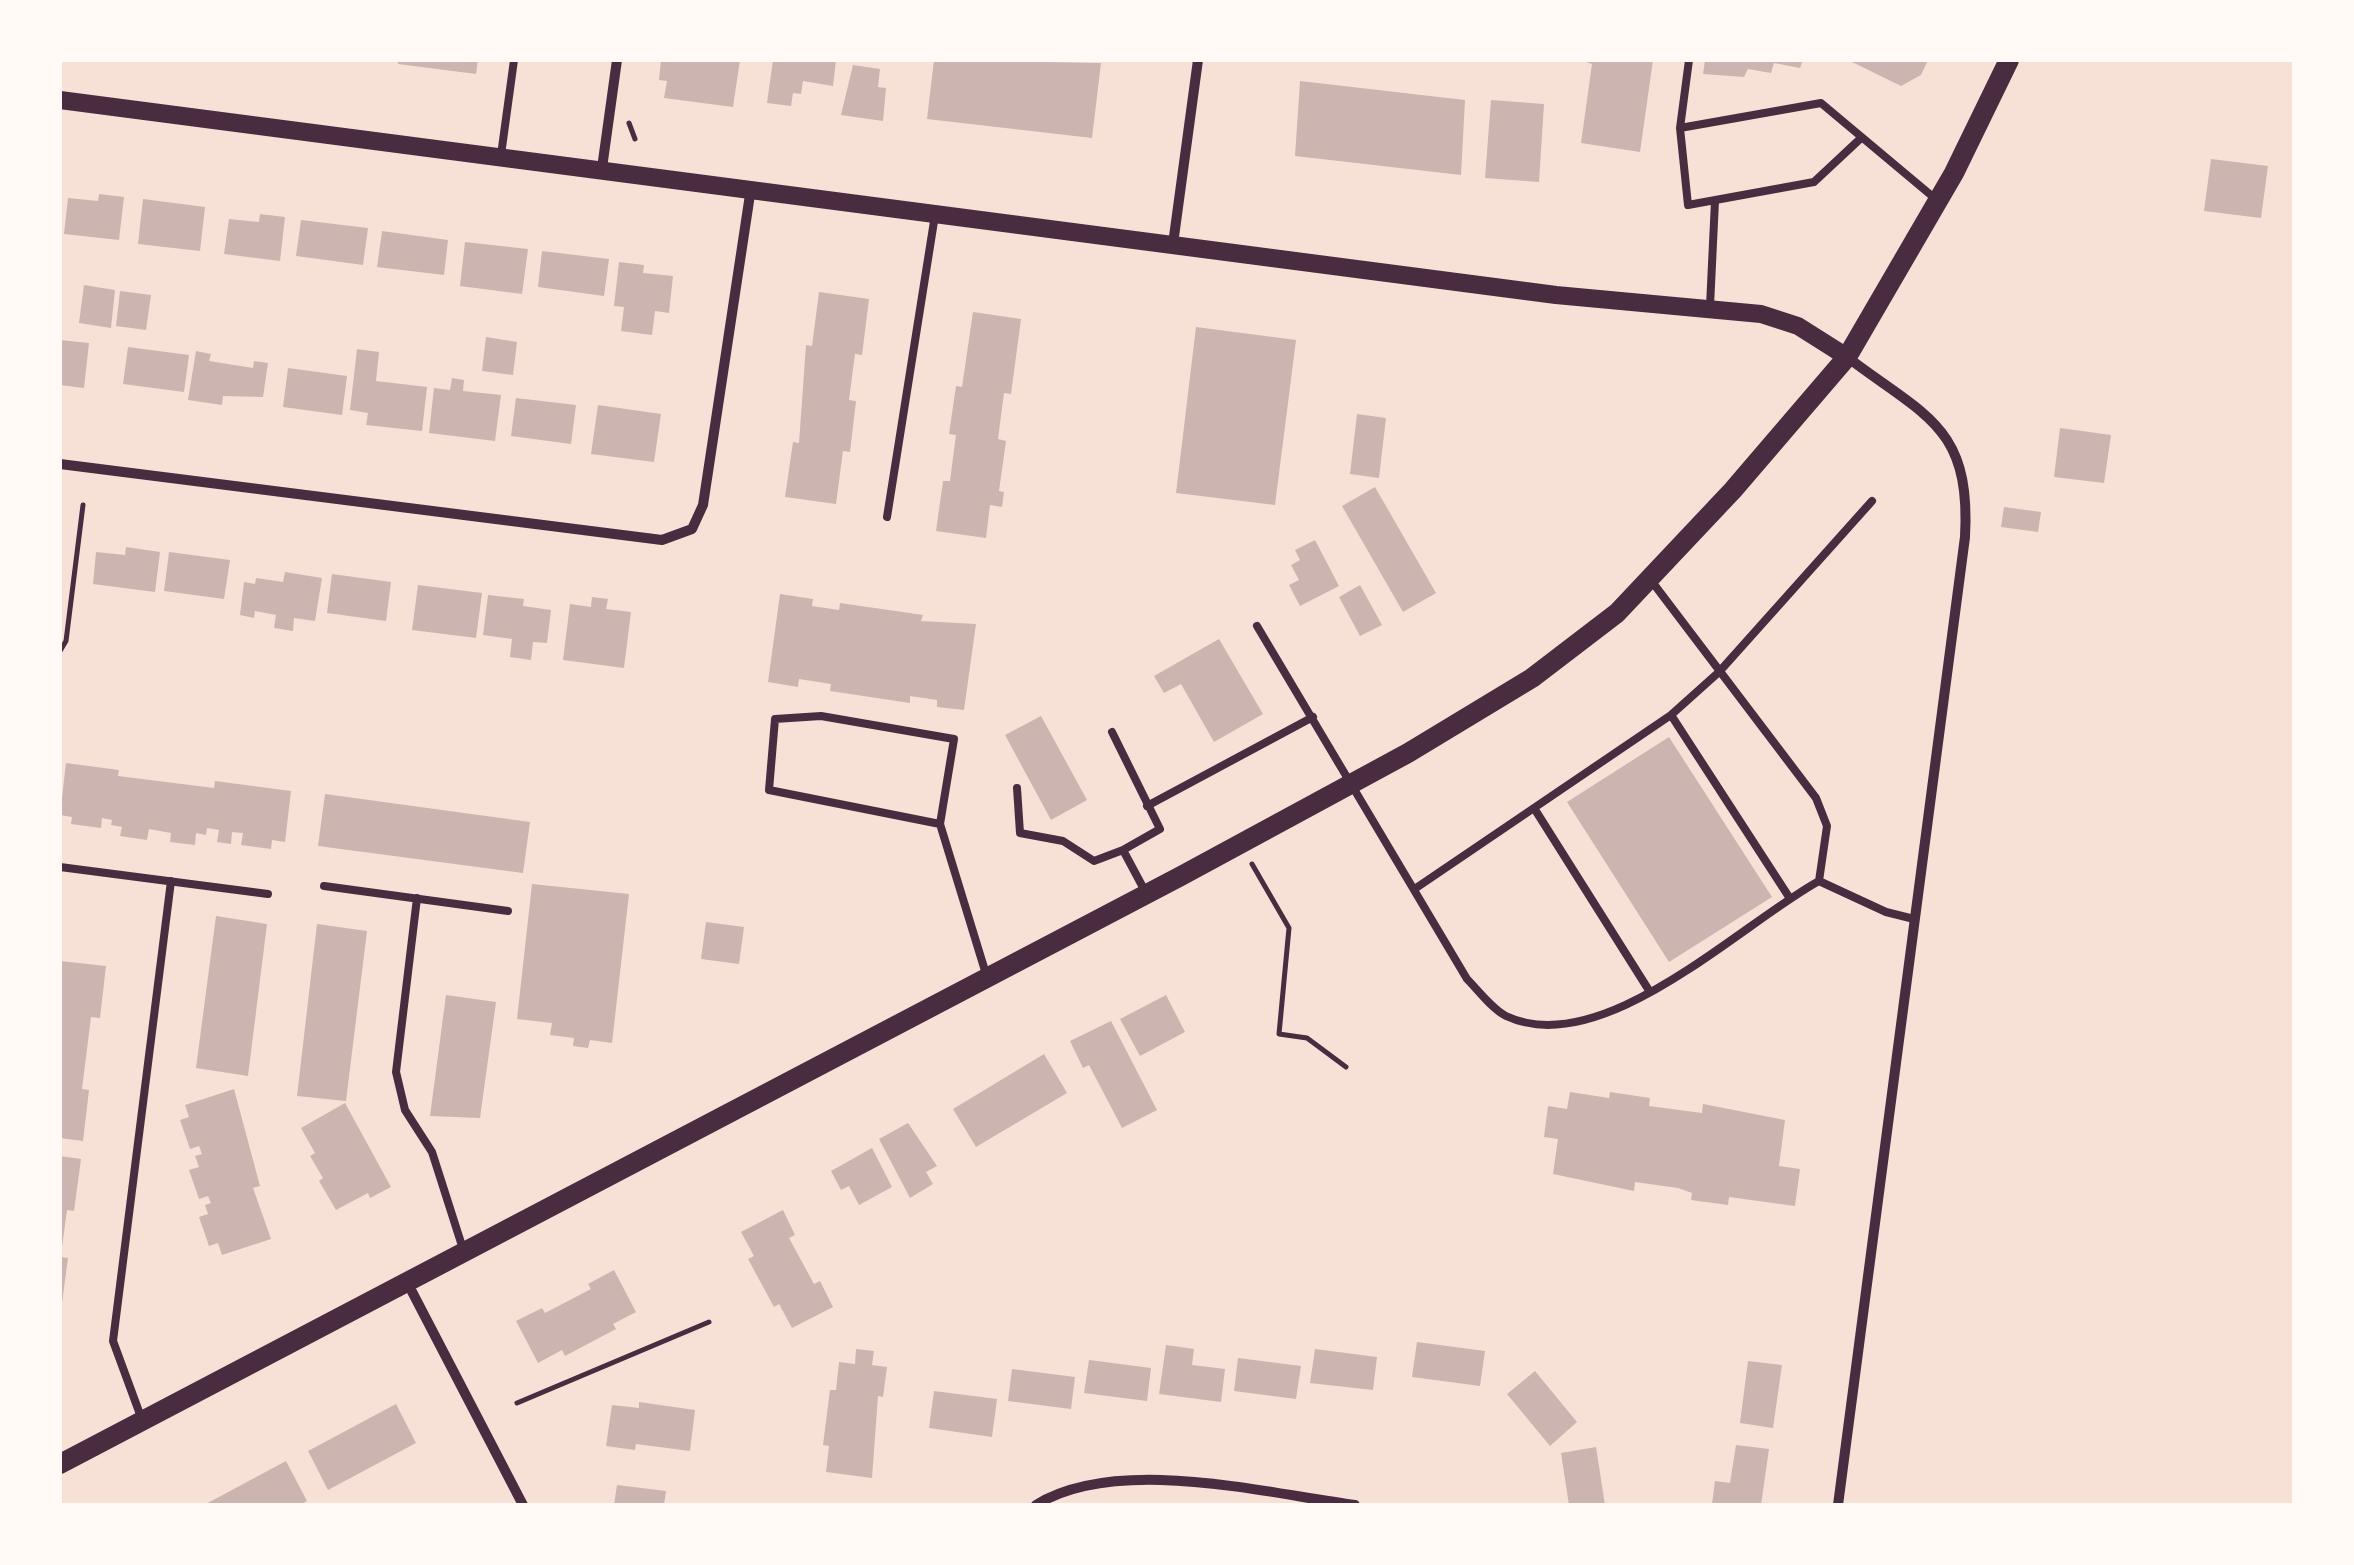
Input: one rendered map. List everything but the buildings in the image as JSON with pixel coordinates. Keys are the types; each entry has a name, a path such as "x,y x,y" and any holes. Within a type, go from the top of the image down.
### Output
{"main road":[{"path":"60,1464 1241,844 1532,678 1618,613 1847,358 1938,201 2009,60"}],"street":[{"path":"602,168 617,60"},
{"path":"1174,244 1198,60"},
{"path":"60,100 1537,292 1780,318 1847,358 1937,426 1962,466 1967,487 1964,537 1838,1505"},
{"path":"60,464 662,540 692,529 703,505 751,188"},
{"path":"408,1282 523,1505"},
{"path":"1036,1505 1080,1486 1130,1478 1355,1505"}],"lane":[{"path":"501,155 514,60"},
{"path":"1689,60 1680,128 1688,205 1814,182 1860,139"},
{"path":"1680,128 1821,103 1938,201"},
{"path":"1710,309 1715,201"},
{"path":"887,517 936,212"},
{"path":"1416,888 1671,716 1719,672 1872,501"},
{"path":"1650,579 1816,798 1828,826 1819,881"},
{"path":"1256,626 1467,979 1505,1016 1557,1026 1624,1006 1819,881"},
{"path":"940,824 769,790 776,719 821,716 954,739 940,824 987,978"},
{"path":"1671,716 1789,897"},
{"path":"1147,806 1313,718"},
{"path":"1017,788 1020,833 1063,841 1094,861 1160,829 1112,732"},
{"path":"1534,808 1650,992"},
{"path":"1122,850 1146,894"},
{"path":"60,867 268,894"},
{"path":"142,1421 113,1340 171,880"},
{"path":"1819,881 1886,912 1914,919"},
{"path":"324,886 508,911"},
{"path":"417,898 396,1072 405,1110 432,1152 464,1252"}],"path":[{"path":"60,651 66,641 82,505"},
{"path":"1241,844 1290,928 1279,1034 1307,1038 1346,1068"},
{"path":"517,1403 709,1322"}]}
